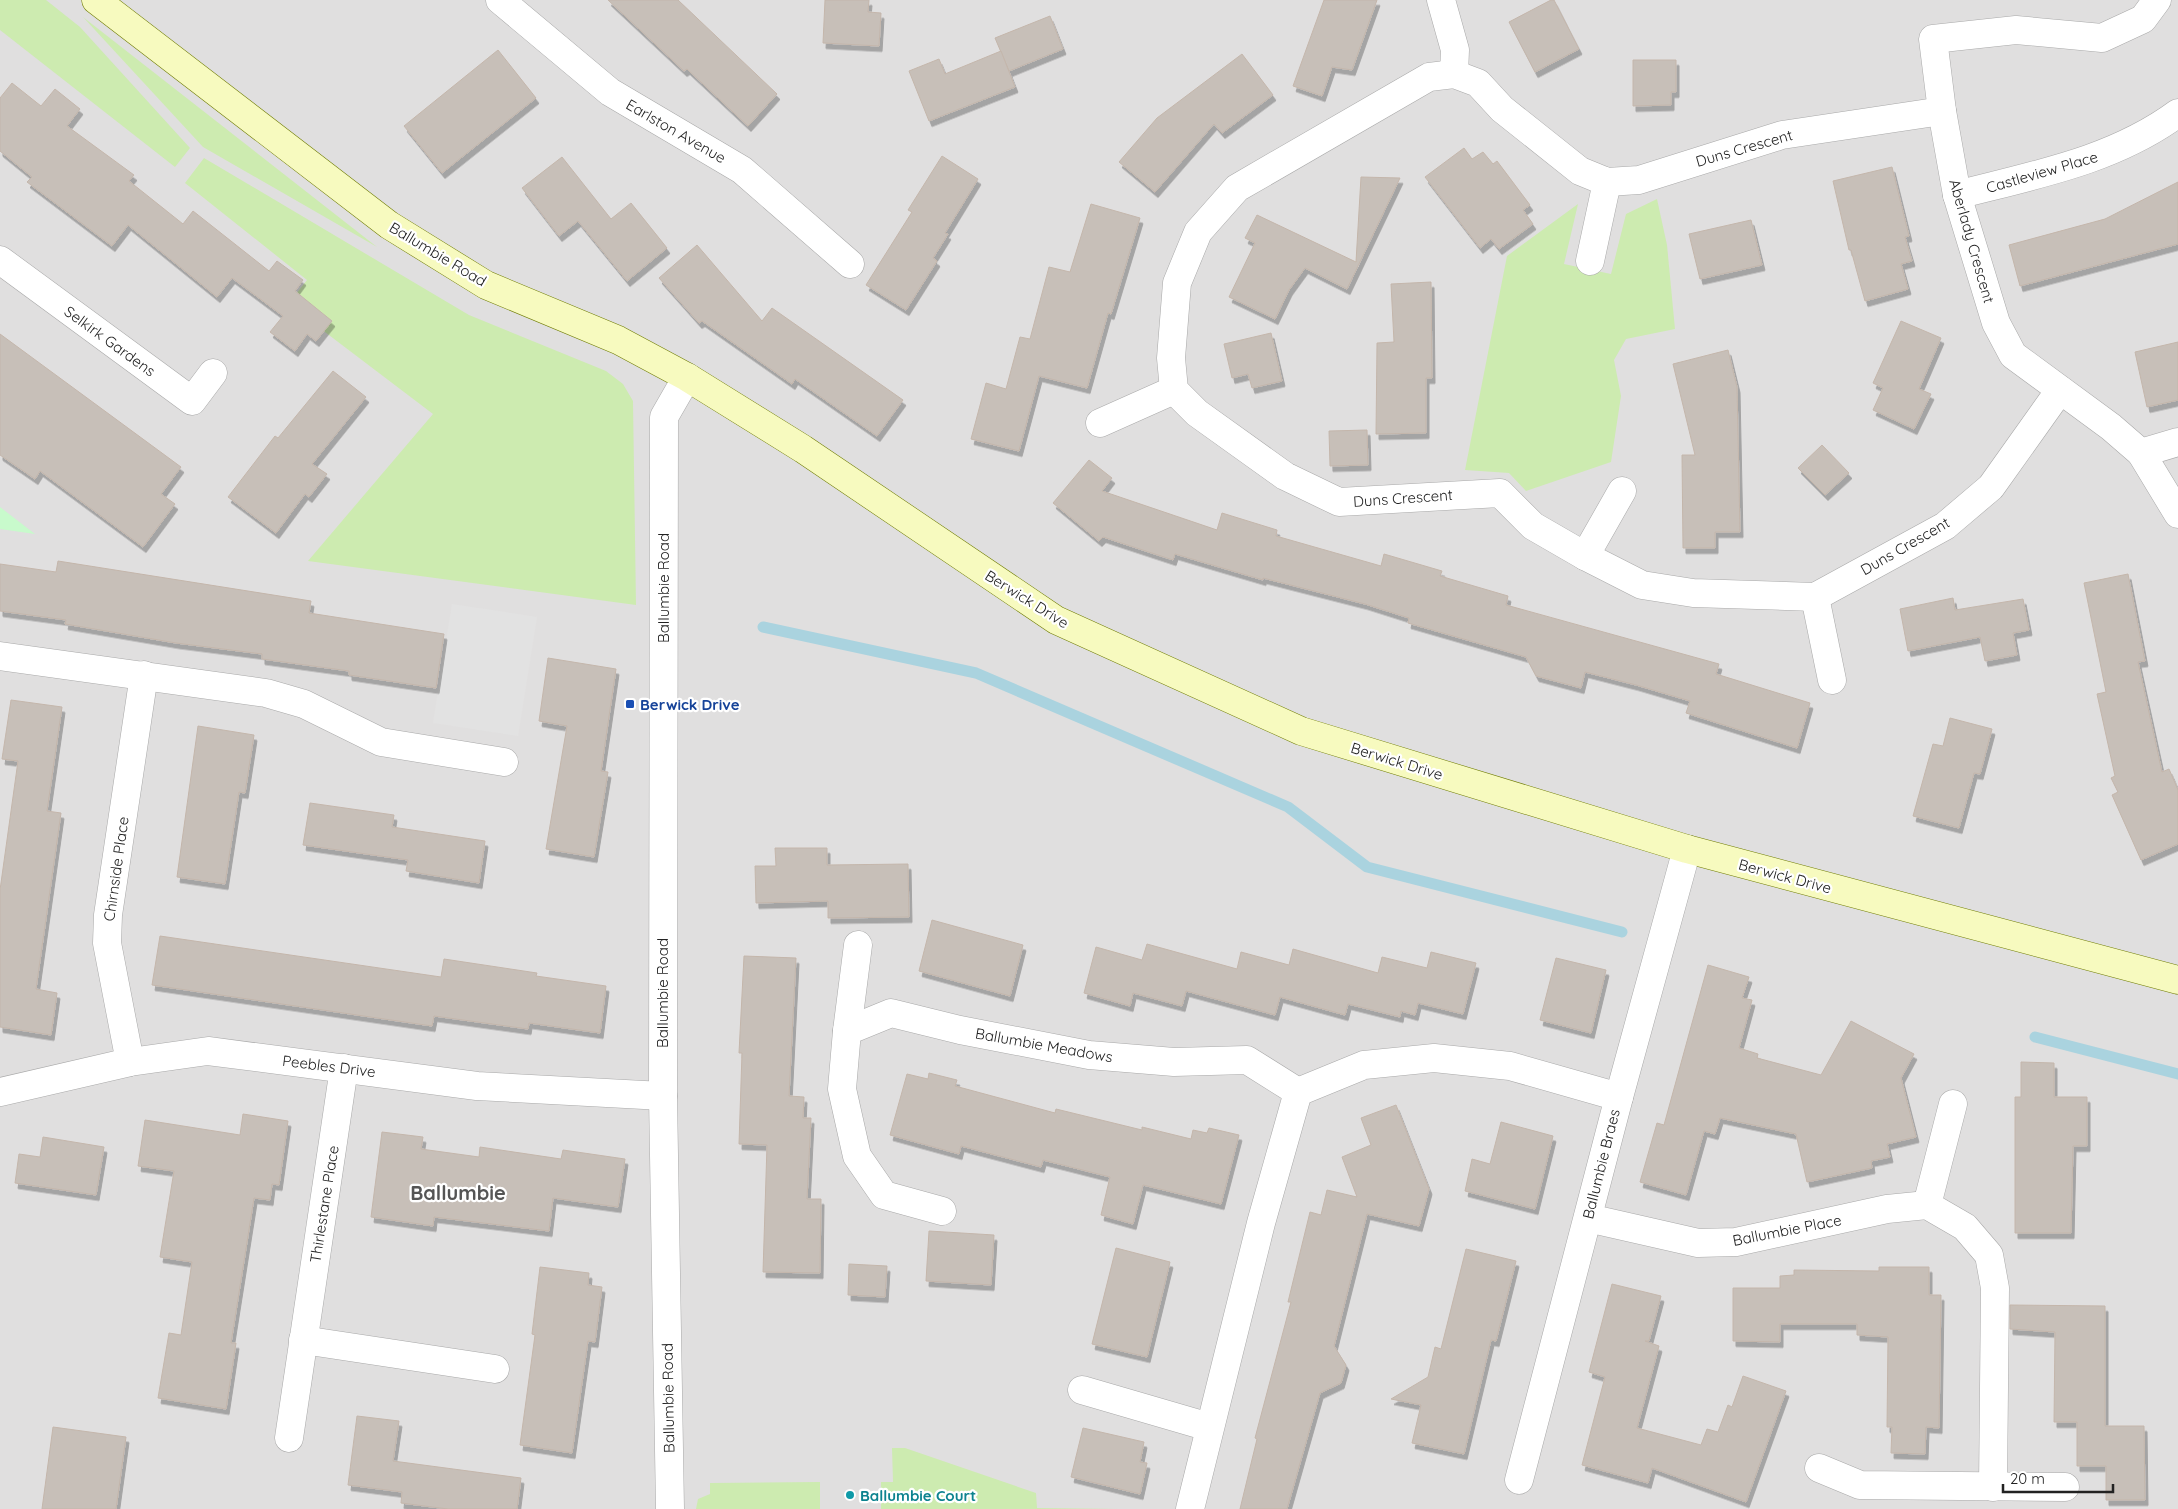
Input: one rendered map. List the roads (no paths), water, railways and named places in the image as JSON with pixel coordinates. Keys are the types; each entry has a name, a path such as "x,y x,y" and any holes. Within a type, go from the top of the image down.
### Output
{"street":[{"name":"Ballumbie Road","path":"96,0 389,225 486,285 618,340 687,377 664,416 663,1096 670,1509"},
{"name":"Earlston Avenue","path":"500,0 610,92 742,170 850,264"},
{"path":"1441,0 1455,50 1454,74"},
{"name":"Aberlady Crescent","path":"2157,0 2143,19 2102,38 2016,30 1933,39 1942,111 1957,195 1996,324 2013,355 2111,427 2141,453 2178,514"},
{"name":"Duns Crescent","path":"1942,111 1782,134 1639,180 1607,182 1580,171 1502,109 1478,83 1454,74 1428,77 1237,188 1198,232 1177,283 1171,358 1174,390 1197,413 1285,476 1339,502 1500,493 1533,526 1642,585 1693,593 1815,597 1945,526 1991,487 2060,390"},
{"name":"Castleview Place","path":"1957,195 2092,160 2141,138 2178,113"},
{"path":"1590,261 1607,182"},
{"name":"Selkirk Gardens","path":"0,260 192,401 213,373"},
{"name":"Berwick Drive","path":"687,377 803,449 1056,620 1302,731 1687,850 2178,980"},
{"path":"1100,422 1174,390"},
{"path":"2141,453 2178,442"},
{"path":"1586,556 1622,492"},
{"path":"1815,597 1832,680"},
{"path":"0,656 266,693 304,704 381,742 504,762"},
{"name":"Chirnside Place","path":"130,1062 107,943 108,915 144,675"},
{"name":"Ballumbie Braes","path":"1519,1480 1619,1097 1687,850"},
{"path":"858,945 842,1089 857,1156 884,1195 942,1211"},
{"name":"Ballumbie Meadows","path":"847,1031 891,1013 960,1030 1089,1055 1174,1062 1247,1060 1298,1092"},
{"name":"Peebles Drive","path":"0,1092 130,1062 208,1050 477,1086 663,1096"},
{"path":"1190,1509 1265,1206 1298,1092 1364,1065 1434,1058 1510,1066 1619,1097"},
{"name":"Thirlestane Place","path":"289,1438 344,1068"},
{"path":"1954,1104 1927,1205 1965,1227 1989,1255 1995,1288 1994,1486"},
{"name":"Ballumbie Place","path":"1588,1218 1698,1243 1736,1242 1888,1209 1927,1205"},
{"path":"303,1340 495,1369"},
{"path":"1082,1390 1209,1427"},
{"path":"1819,1468 1860,1485 2065,1487"}],"waterway":[{"path":"763,627 976,673 1288,807 1367,867 1622,932"},
{"path":"2035,1037 2178,1074"}],"place":[{"name":"Berwick Drive","path":"630,704"},
{"name":"Ballumbie Court","path":"850,1495"}],"district":[{"name":"Ballumbie","path":"458,1192"}]}
